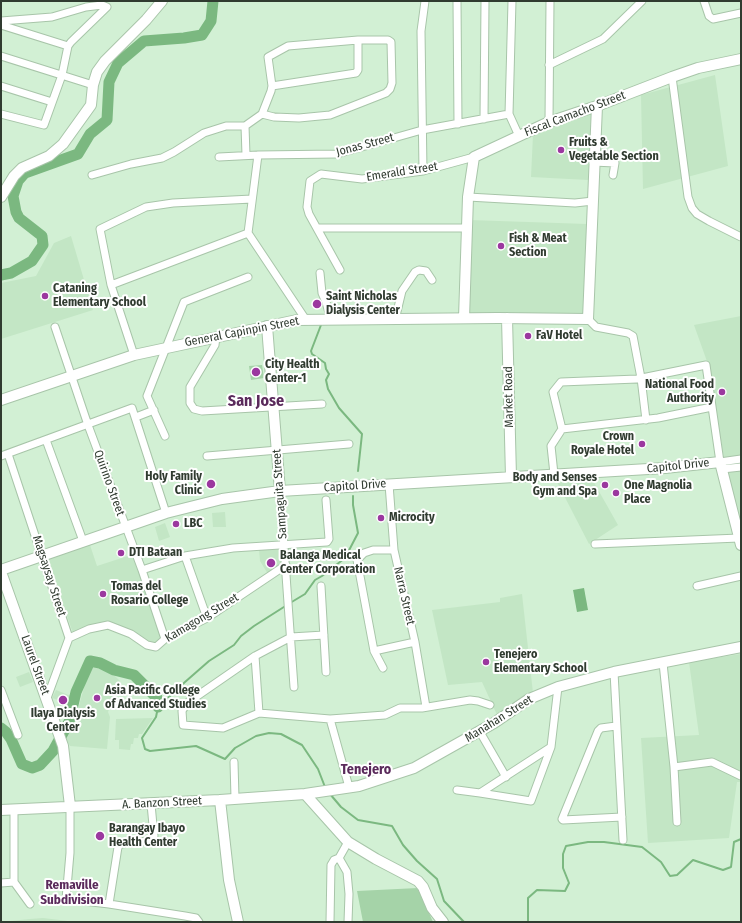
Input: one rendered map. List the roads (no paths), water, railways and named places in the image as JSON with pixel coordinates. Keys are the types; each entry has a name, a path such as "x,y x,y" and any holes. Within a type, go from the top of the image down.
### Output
{"street":[{"path":"1,197 14,176 22,168 49,156 66,140 91,105 93,85 97,72 105,61 146,20 162,1"},
{"path":"423,171 421,31 425,1"},
{"path":"458,1 458,124"},
{"path":"484,119 485,1"},
{"path":"512,1 509,114 519,136"},
{"path":"549,122 550,1"},
{"path":"549,65 603,39 642,1"},
{"path":"704,1 709,16 713,19 741,13"},
{"path":"1,21 37,20 86,7 108,8 68,46 62,75 45,124 43,126 1,115"},
{"path":"1,25 68,46"},
{"path":"272,86 356,73 358,70 358,40"},
{"path":"92,175 131,164 162,158 204,133 226,126 245,126 262,114 272,86 267,61 268,57 288,46 358,40 388,40 391,42 392,82 390,89 386,93 330,115 299,118 274,117 262,114"},
{"path":"1,56 93,85"},
{"name":"Fiscal Camacho Street","path":"474,157 549,122 597,106 698,68 741,59"},
{"path":"672,77 688,197 692,208 697,214 741,237"},
{"path":"1,86 52,102"},
{"path":"597,106 593,162 593,201 588,319 596,327 628,333 633,336 641,378 646,420"},
{"name":"Jonas Street","path":"218,157 246,155 337,154 422,130 509,114"},
{"path":"245,126 246,155"},
{"path":"258,155 248,233 306,320"},
{"path":"464,318 466,228 468,197 474,157"},
{"name":"Emerald Street","path":"340,270 309,214 307,207 310,181 319,175 362,179 423,171 474,157"},
{"path":"593,162 615,163 613,175"},
{"path":"468,197 575,203 593,201"},
{"path":"134,355 110,285 100,229 146,207 173,203 252,199"},
{"path":"318,228 466,228"},
{"path":"110,285 248,233"},
{"path":"394,320 402,291 415,272 419,270 426,271 432,280"},
{"path":"320,273 322,293 331,320"},
{"path":"165,436 147,396 184,302 248,277"},
{"name":"General Capinpin Street","path":"1,400 134,355 216,336 306,320 464,318 588,319"},
{"name":"Market Road","path":"507,318 511,477"},
{"name":"Sampaguita Street","path":"267,326 289,603 294,687"},
{"name":"Quirino Street","path":"55,327 88,425 142,570 165,639"},
{"path":"216,336 215,345 190,387 190,403 194,409 202,411 322,404"},
{"path":"554,474 551,446 562,430 553,392 561,382 641,378 706,365 721,466 740,542 595,544"},
{"path":"562,430 646,420 712,407"},
{"path":"4,455 132,408 166,513"},
{"path":"136,417 154,410"},
{"path":"46,440 83,541"},
{"path":"207,456 349,444"},
{"name":"Magsaysay Street","path":"4,455 42,555 69,638"},
{"path":"721,466 741,459"},
{"path":"721,466 741,467"},
{"name":"Capitol Drive","path":"1,571 42,555 166,513 222,499 280,491 554,474 721,466"},
{"name":"Narra Street","path":"389,484 394,550 415,642 426,707"},
{"path":"142,570 185,556 233,548 327,542 329,539 326,500"},
{"path":"383,668 374,650 357,560 364,553 373,550 394,550"},
{"path":"185,556 207,618"},
{"name":"Kamagong Street","path":"69,638 89,629 108,626 131,634 147,645 156,647 165,639 207,618 286,565"},
{"name":"Laurel Street","path":"1,571 47,698 56,731 63,746 70,806"},
{"path":"697,586 741,576"},
{"path":"321,586 326,672"},
{"path":"324,635 290,638 255,656 189,702 182,711 182,723 185,726 223,728 259,713 330,719 385,715 400,708 426,707 474,700 490,705"},
{"path":"47,698 69,638"},
{"path":"374,650 415,642"},
{"name":"Manahan Street","path":"328,791 387,778 414,768 480,732 529,699 558,687 614,672 741,647"},
{"path":"255,656 259,713"},
{"path":"663,662 674,767 677,822"},
{"path":"614,672 623,840"},
{"path":"457,790 532,801 551,747 558,687"},
{"path":"1,690 18,735"},
{"path":"330,719 349,787"},
{"path":"616,726 601,728 598,731 562,819 622,817"},
{"path":"480,732 506,777"},
{"path":"480,793 551,747"},
{"path":"234,762 235,798"},
{"path":"674,767 712,762 741,776"},
{"name":"A. Banzon Street","path":"1,810 220,800 328,791"},
{"path":"305,794 348,842 376,859 418,881 423,888 432,908 443,922"},
{"path":"220,800 230,880 238,922"},
{"path":"109,904 118,847 122,844 149,841 154,836 151,804"},
{"path":"70,806 70,853 66,899 193,917 199,922"},
{"path":"14,809 14,882 30,904"},
{"path":"330,922 329,871 334,860 339,858 348,842"},
{"path":"339,858 346,872 349,894 348,922"},
{"path":"1,883 14,882"}],"waterway":[{"path":"1,275 11,273 32,261 43,245 42,236 19,218 16,212 13,196 18,181 25,173 78,154 90,134 107,120 109,82 118,63 144,41 202,35 211,21 213,1"},
{"path":"321,325 311,351 312,354 325,363 329,374 326,380 328,389 339,408 362,434 358,471"},
{"path":"290,603 305,594 315,580 345,558 358,533 353,505 353,496"},
{"path":"287,605 254,626 241,636 234,645 209,661 185,682 158,707 156,717 142,738 145,749 150,751 196,746 225,759 235,748 256,736 269,733 281,734 302,745 318,769 325,787"},
{"path":"1,728 11,739 22,764 32,768 40,765 53,751 69,722 76,692 90,661 100,663 114,670 134,675 157,698 158,707"},
{"path":"330,794 341,807 358,820 392,826 403,845 417,861 437,879 444,901 464,922"},
{"path":"528,922 528,898 537,890 565,891 569,883 563,868 563,854 566,846 588,842 604,842 642,847 661,862 670,876 677,875 693,860 723,870 731,867 734,842 741,839"}],"place":[{"name":"Fruits & Vegetable Section","path":"561,150"},
{"name":"Fish & Meat Section","path":"501,246"},
{"name":"Cataning Elementary School","path":"45,296"},
{"name":"Saint Nicholas Dialysis Center","path":"317,304"},
{"name":"FaV Hotel","path":"528,336"},
{"name":"City Health Center-1","path":"256,372"},
{"name":"National Food Authority","path":"722,392"},
{"name":"Crown Royale Hotel","path":"642,444"},
{"name":"Holy Family Clinic","path":"211,484"},
{"name":"Body and Senses Gym and Spa","path":"605,485"},
{"name":"One Magnolia Place","path":"616,493"},
{"name":"Microcity","path":"381,518"},
{"name":"LBC","path":"176,524"},
{"name":"DTI Bataan","path":"121,553"},
{"name":"Balanga Medical Center Corporation","path":"271,563"},
{"name":"Tomas del Rosario College","path":"103,594"},
{"name":"Tenejero Elementary School","path":"486,662"},
{"name":"Asia Pacific College of Advanced Studies","path":"97,698"},
{"name":"Ilaya Dialysis Center","path":"63,700"},
{"name":"Barangay Ibayo Health Center","path":"100,836"}],"district":[{"name":"San Jose","path":"256,402"},
{"name":"Tenejero","path":"366,770"},
{"name":"Remaville Subdivision","path":"72,892"}]}
